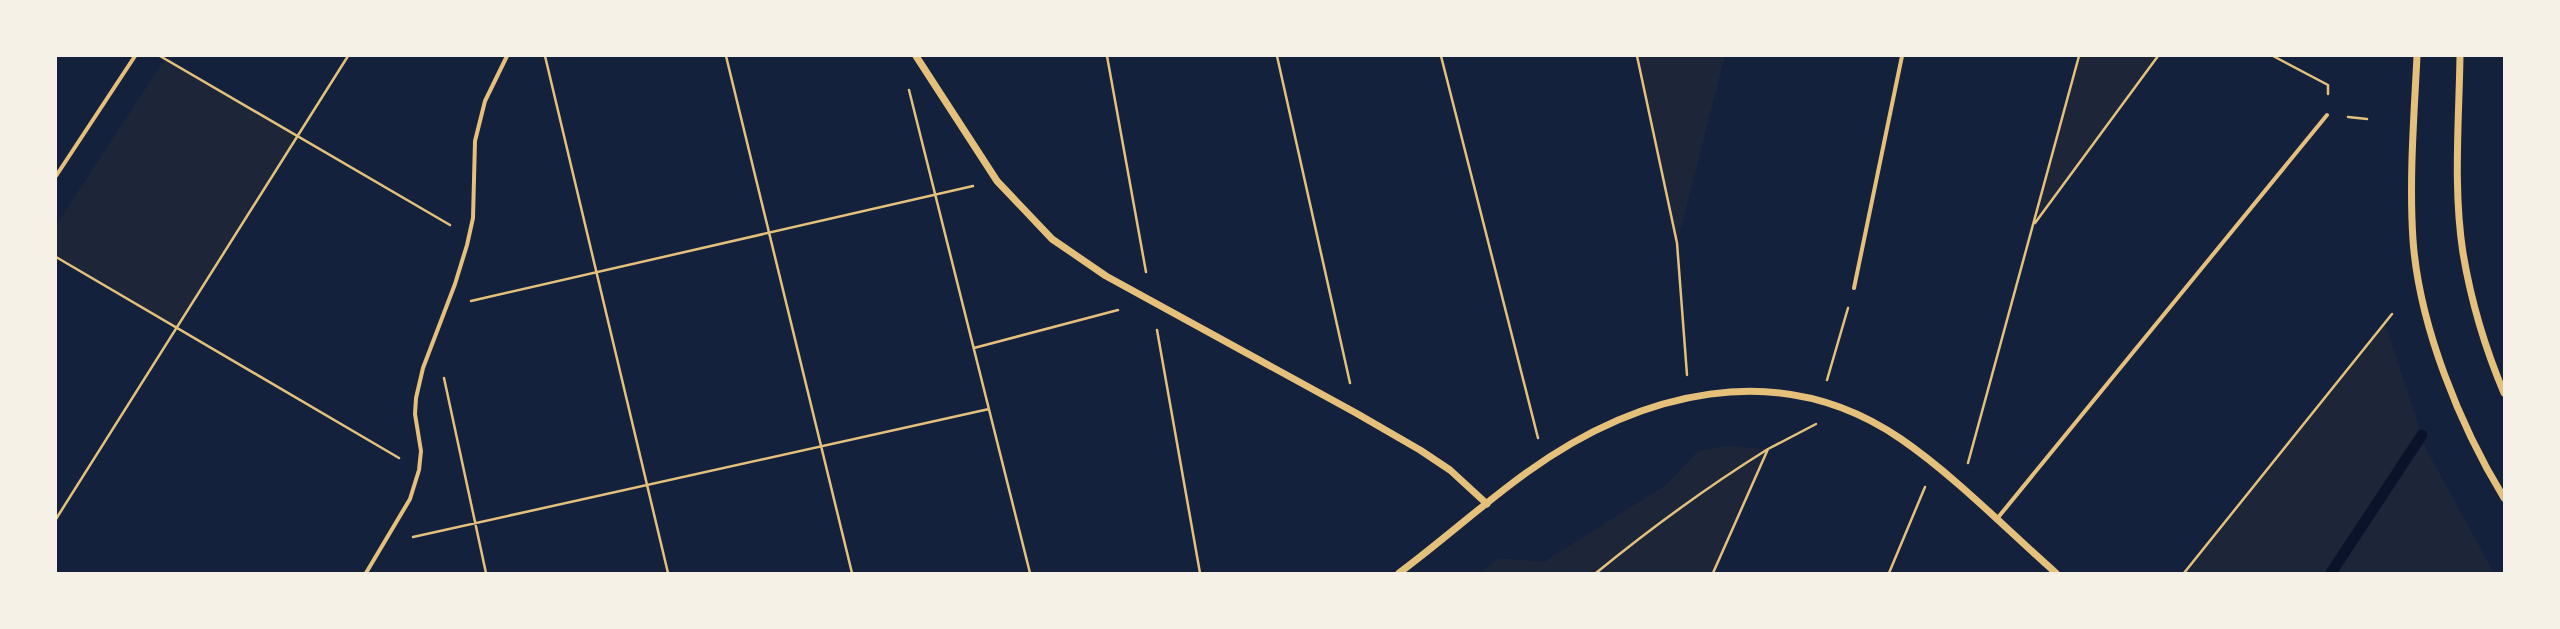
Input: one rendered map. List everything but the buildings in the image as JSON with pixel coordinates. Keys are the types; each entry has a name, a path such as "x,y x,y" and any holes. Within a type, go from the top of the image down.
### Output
{"street":[{"path":"56,176 135,56"},
{"path":"366,573 410,499 419,470 422,451 415,414 416,398 423,368 447,307 469,236 473,218 475,141 485,101 506,56"},
{"path":"916,56 998,181 1052,239 1106,276 1356,413 1450,470 1487,504"},
{"path":"1854,288 1902,56"},
{"path":"2417,56 2412,172 2413,241 2419,280 2427,315 2448,381 2468,428 2504,498"},
{"path":"2460,56 2458,199 2463,252 2472,298 2504,393"},
{"path":"1996,520 2327,116"},
{"path":"1399,573 1487,504 1544,462 1569,445 1615,421 1658,405 1708,393 1765,391 1821,400 1845,409 1900,438 1935,465 2056,573"}],"path":[{"path":"160,56 469,236"},
{"path":"56,519 348,56"},
{"path":"544,56 668,573"},
{"path":"726,56 852,573"},
{"path":"1277,56 1356,413"},
{"path":"1441,56 1544,462"},
{"path":"1637,56 1677,243 1689,398"},
{"path":"1961,489 2079,56"},
{"path":"2033,225 2158,56"},
{"path":"2272,56 2328,85 2327,116"},
{"path":"908,87 1030,573"},
{"path":"447,307 998,181"},
{"path":"56,257 176,329 419,470"},
{"path":"1821,400 1854,288"},
{"path":"974,348 1152,302"},
{"path":"2184,573 2392,314"},
{"path":"443,375 486,573"},
{"path":"384,544 989,409"},
{"path":"1596,573 1662,521 1718,480 1768,449 1845,409"},
{"path":"1713,573 1768,449"},
{"path":"1889,573 1935,465"}],"shaded area":[{"path":"1637,56 1725,56 1677,243"},
{"path":"2079,56 2158,56 2033,225"},
{"path":"165,59 298,135 176,329 56,257 56,225"},
{"path":"2385,323 2427,451 2494,573 2184,573"},
{"path":"1726,446 1768,449 1713,573 1480,573 1499,558 1544,562 1667,484 1698,451"}],"waterway":[{"path":"2331,573 2422,435"}]}
